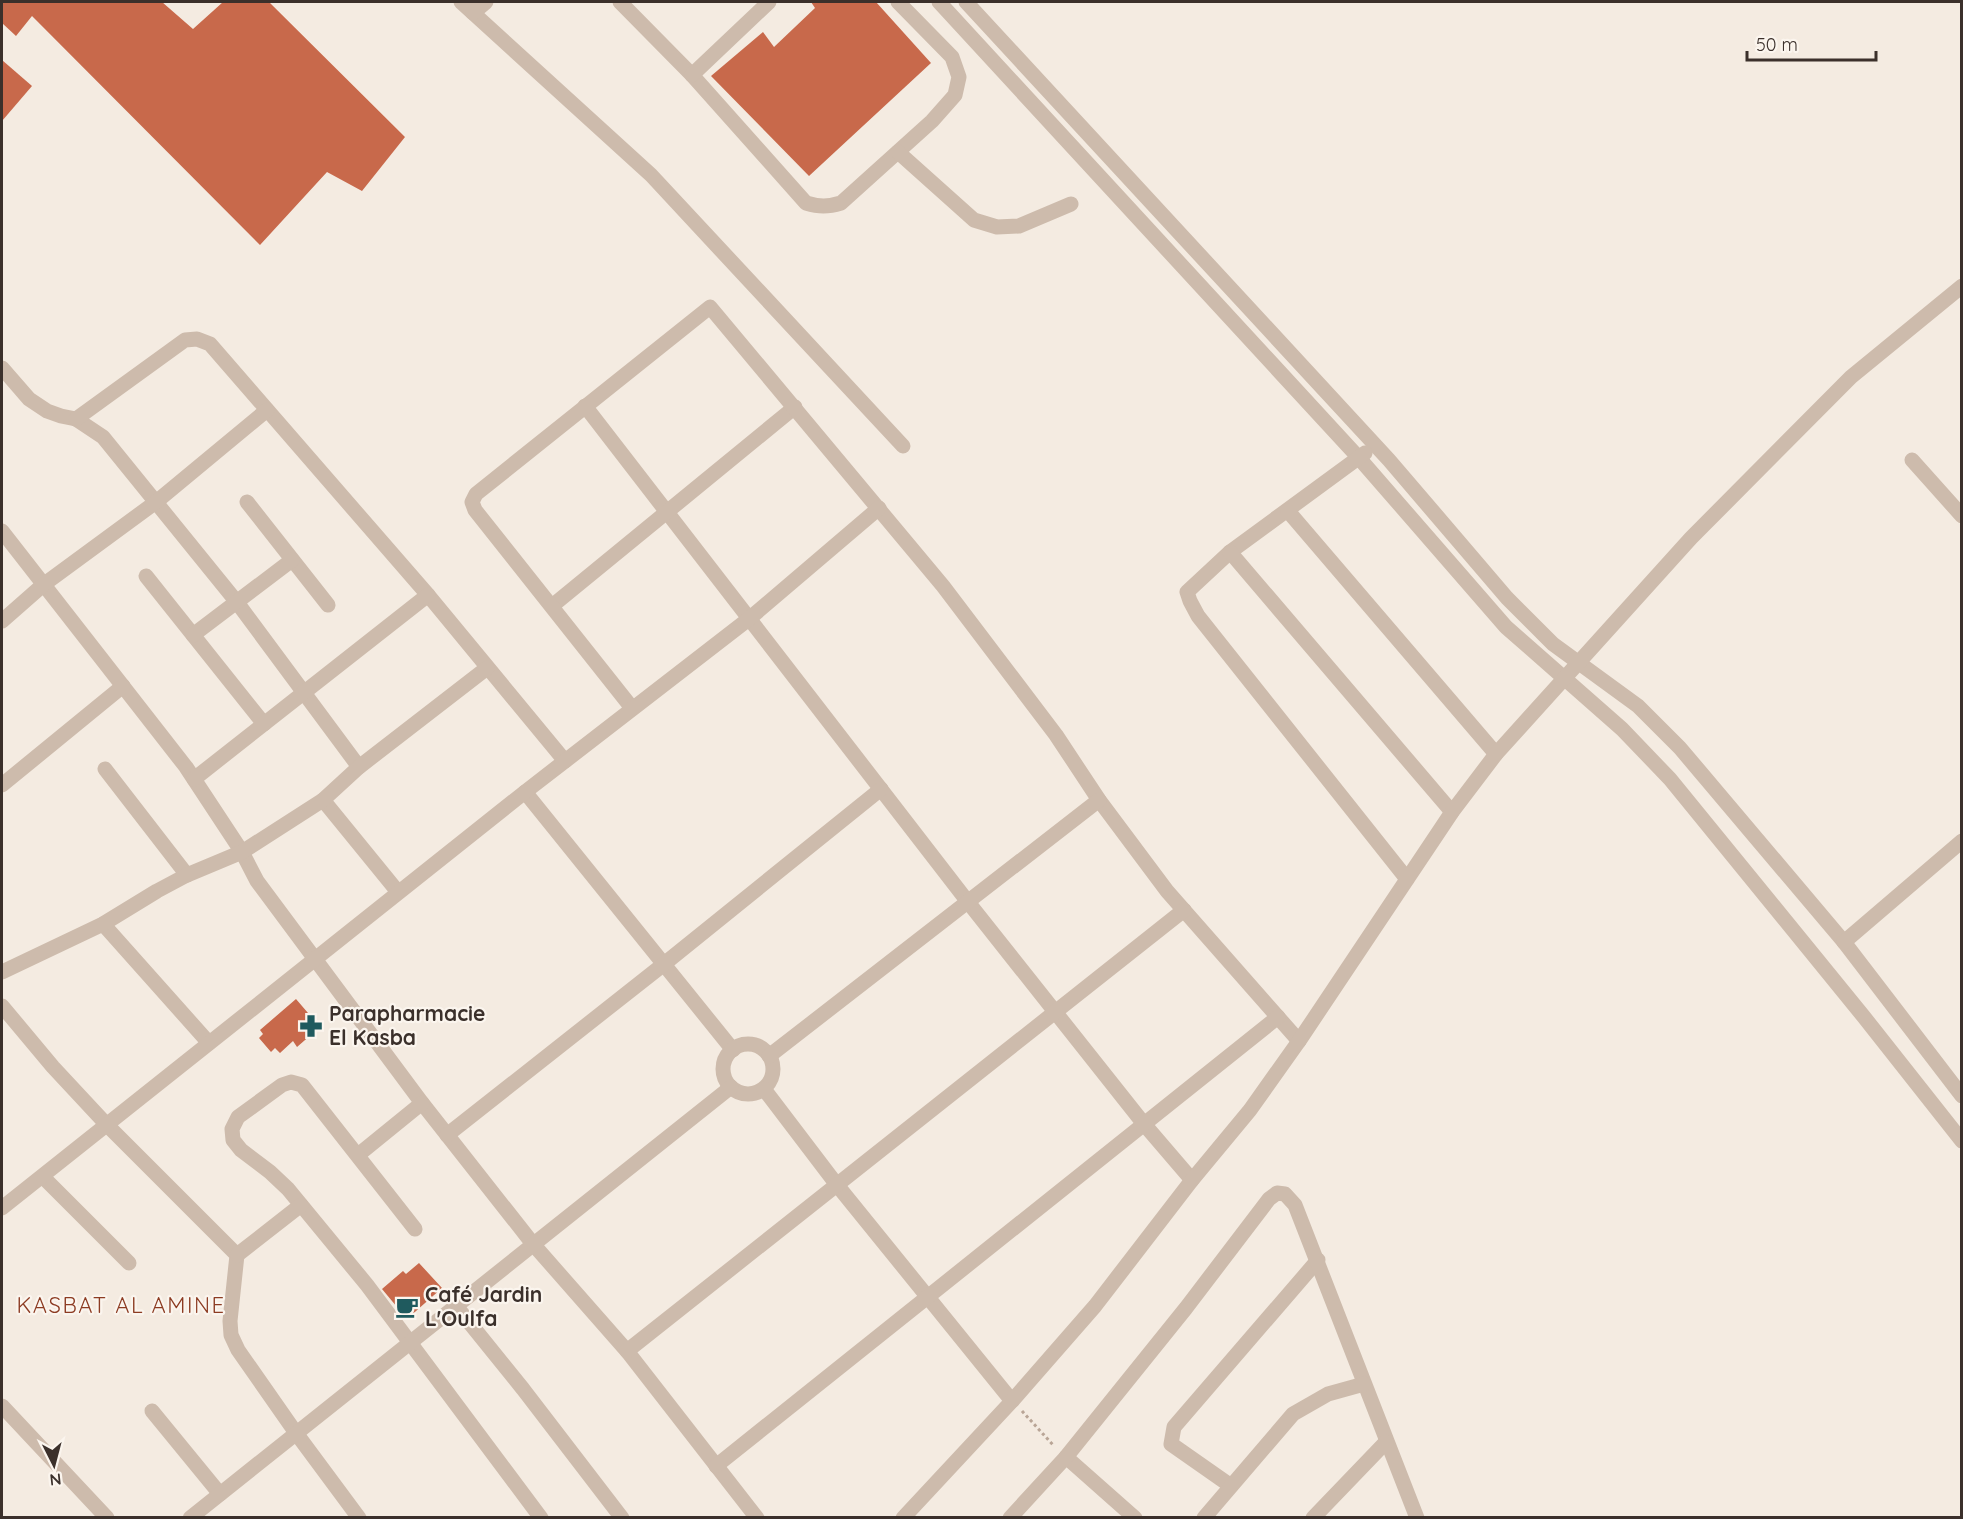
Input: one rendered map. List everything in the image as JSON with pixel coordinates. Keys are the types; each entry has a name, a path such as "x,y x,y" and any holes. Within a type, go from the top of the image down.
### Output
{"street":[{"path":"461,2 651,175 903,446"},
{"path":"474,13 486,2"},
{"path":"620,2 692,75 806,203 819,207 841,203 932,121 955,94 959,76 952,57 898,2"},
{"path":"692,75 769,2"},
{"path":"939,2 1359,458 1499,619 1622,729 1670,779 1962,1141"},
{"path":"966,2 1376,445 1507,598 1541,633 1654,720 1844,942 1961,1095"},
{"path":"898,152 974,220 997,227 1019,226 1071,204"},
{"path":"903,1518 1012,1401 1095,1306 1192,1180 1250,1110 1299,1041 1452,812 1496,754 1691,538 1851,377 1962,286"},
{"path":"632,708 475,510 472,502 476,494 710,307 943,586 1056,735 1099,800 1167,891 1299,1041"},
{"path":"76,418 184,340 196,339 210,344 428,595 565,761"},
{"path":"2,368 29,399 47,411 76,418 103,437 236,602 359,767"},
{"path":"585,406 968,902 1144,1124 1192,1180"},
{"path":"552,606 795,407"},
{"path":"2,621 43,585 156,501 267,410"},
{"path":"1376,445 1230,552 1187,592 1198,616 1407,879"},
{"path":"1912,460 1962,516"},
{"path":"247,502 328,605"},
{"path":"2,1208 398,892 750,618 879,508"},
{"path":"1288,511 1496,754"},
{"path":"2,531 194,779 242,852 257,881 422,1103 533,1244 627,1352 757,1518"},
{"path":"1230,552 1452,812"},
{"path":"193,635 292,560"},
{"path":"146,576 264,724"},
{"path":"194,779 428,595"},
{"path":"2,972 103,924 187,875 242,852 323,800 359,767 487,668"},
{"path":"2,785 123,686"},
{"path":"105,769 187,875"},
{"path":"447,1135 881,789"},
{"path":"525,792 733,1050"},
{"path":"323,800 398,892"},
{"path":"769,1056 1099,800"},
{"path":"1844,942 1962,841"},
{"path":"627,1352 1184,910"},
{"path":"103,924 209,1043"},
{"path":"2,1006 53,1067 107,1125 237,1255"},
{"path":"716,1466 1278,1017"},
{"path":"740,1046 756,1046 769,1056 773,1070 769,1083 764,1089 751,1094 736,1091 730,1087 723,1072 727,1056 733,1050 740,1046"},
{"path":"416,1229 302,1085 282,1084 238,1117 232,1129 233,1140 241,1150 288,1189 367,1285 541,1518"},
{"path":"190,1518 730,1087"},
{"path":"764,1089 837,1185 1012,1401"},
{"path":"358,1155 422,1103"},
{"path":"43,1177 129,1263"},
{"path":"1010,1518 1061,1453 1186,1308 1269,1199 1277,1193 1285,1194 1295,1205 1416,1518"},
{"path":"301,1205 237,1255 230,1321 231,1335 238,1350 296,1433 359,1518"},
{"path":"1231,1486 1171,1444 1174,1427 1318,1260"},
{"path":"456,1306 622,1518"},
{"path":"1204,1518 1293,1414 1328,1394 1364,1384"},
{"path":"2,1406 107,1518"},
{"path":"152,1411 220,1494"},
{"path":"1314,1518 1386,1442"},
{"path":"1061,1453 1135,1518"}],"path":[{"path":"1025,1414 1061,1453"}],"building":[{"path":"2,2 162,2 193,29 223,2 269,2 405,137 362,191 327,172 260,245 32,16 16,36 2,23"},
{"path":"811,2 876,2 931,63 809,176 711,76 763,32 774,47 815,8"},
{"path":"2,60 32,86 2,121"},
{"path":"296,999 320,1027 297,1047 293,1041 280,1053 275,1048 271,1052 259,1038 263,1034 260,1030"},
{"path":"419,1263 442,1288 407,1319 382,1289 403,1271 406,1274"}],"place":[{"name":"Parapharmacie El Kasba","path":"311,1026"},
{"name":"Café Jardin L'Oulfa","path":"407,1307"}],"district":[{"name":"KASBAT AL AMINE","path":"121,1305"}]}
